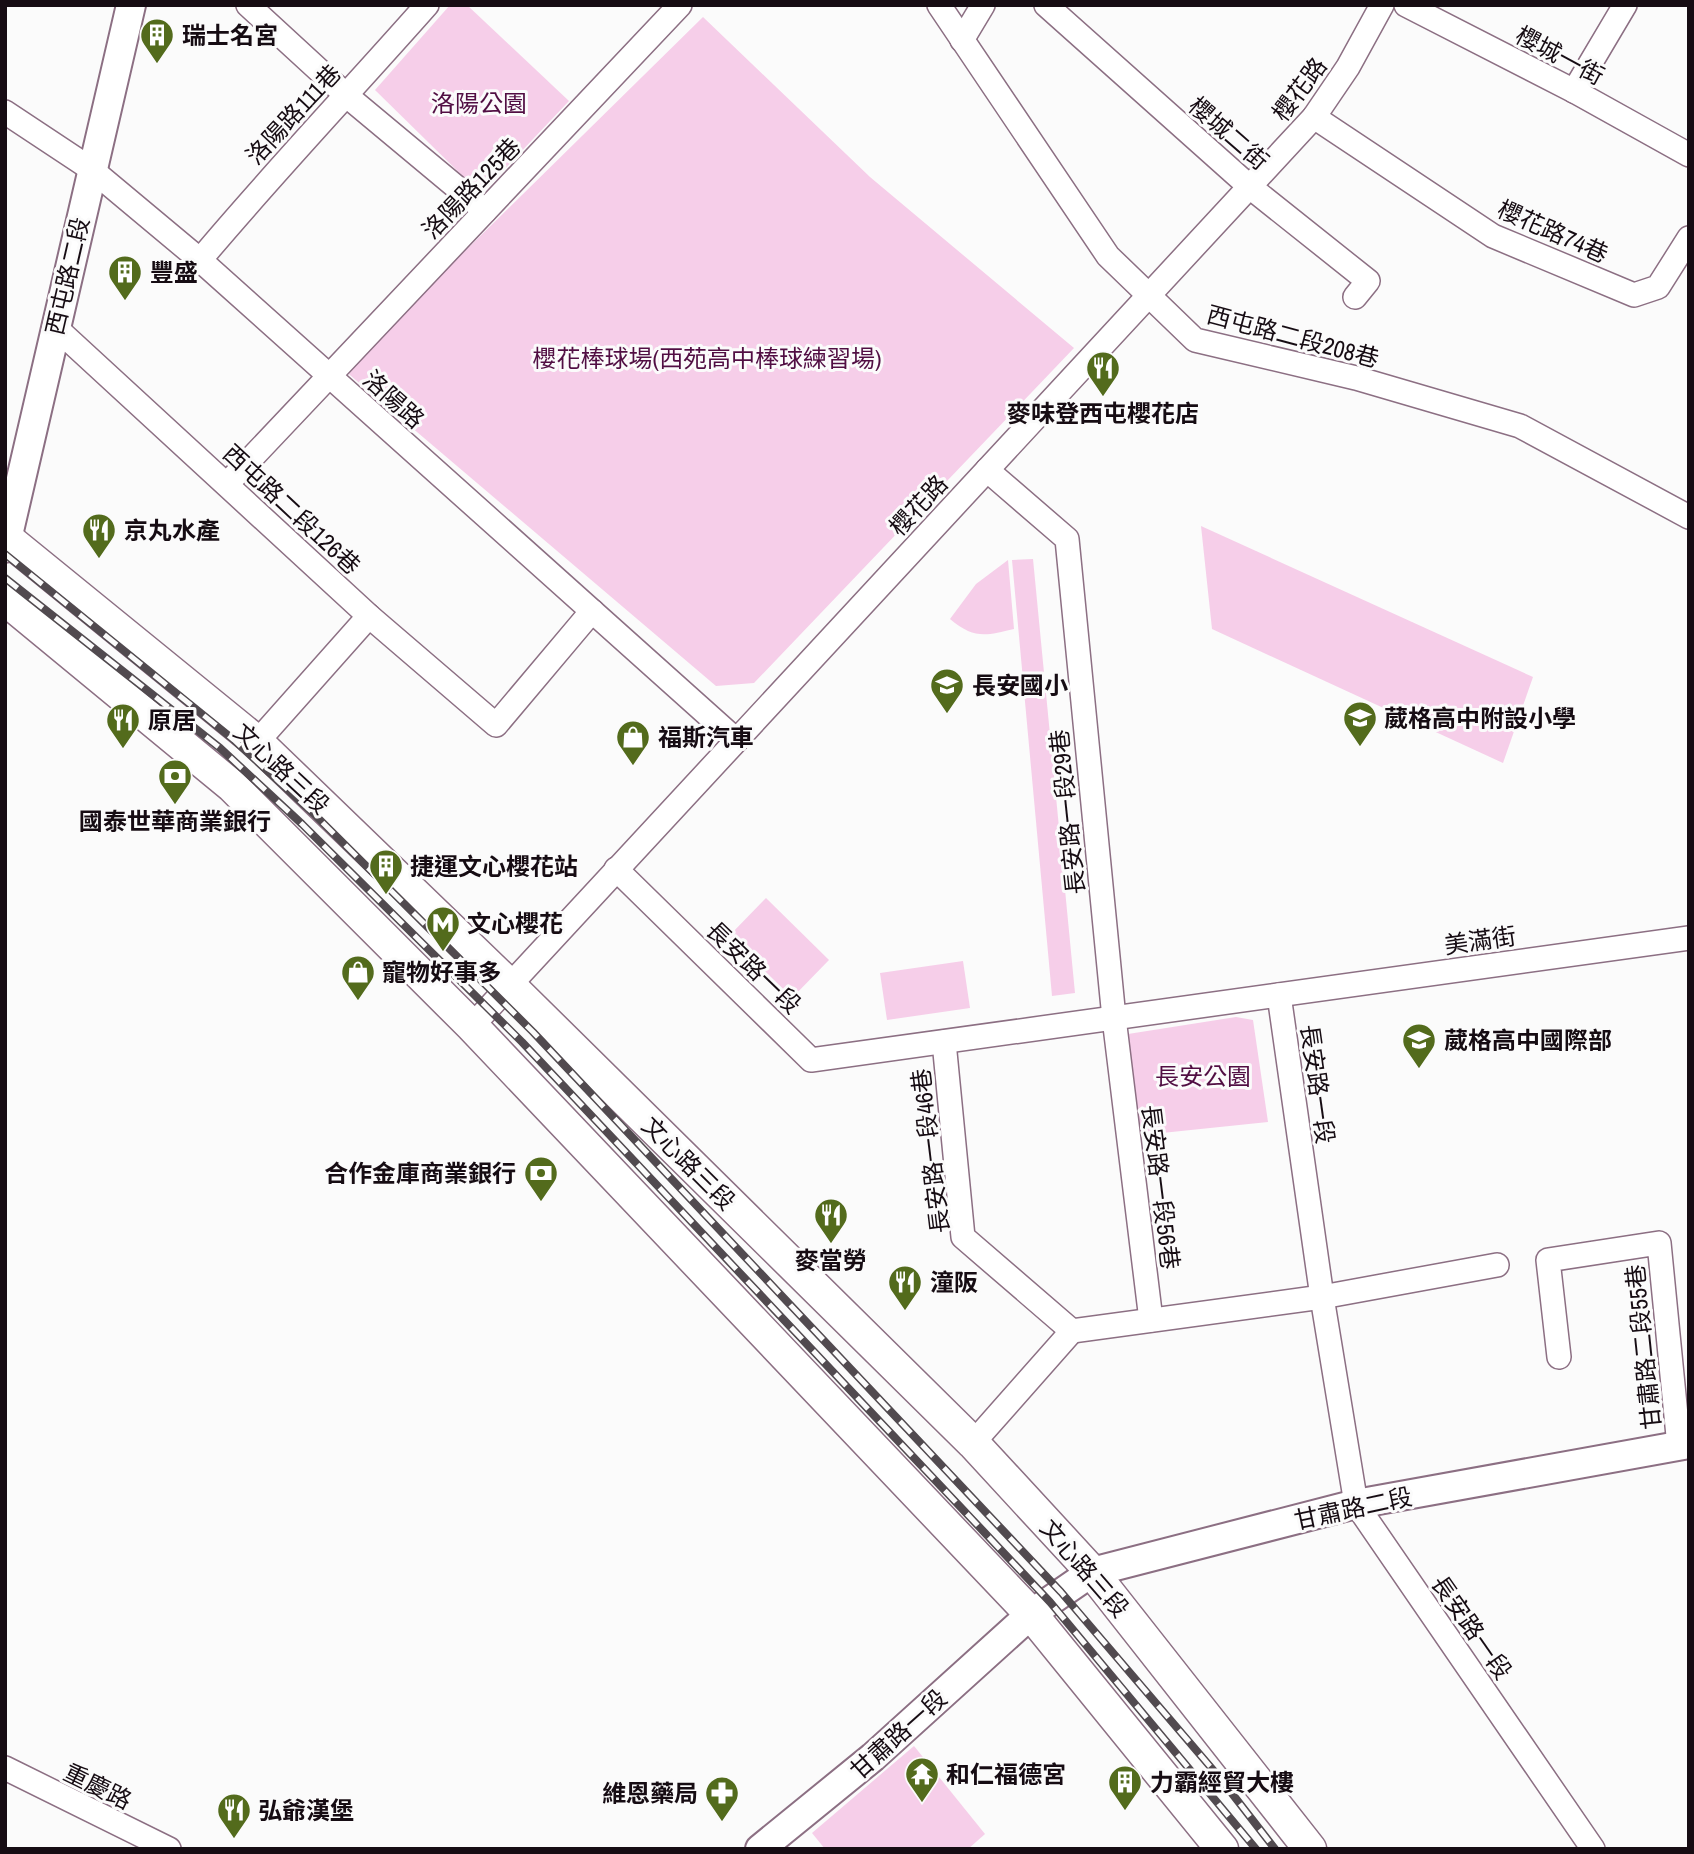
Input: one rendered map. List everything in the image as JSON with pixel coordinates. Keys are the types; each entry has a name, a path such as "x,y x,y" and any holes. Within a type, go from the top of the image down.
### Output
{"main road":[{"name":"文心路三段","path":"6,541 257,742 509,985 972,1443 1092,1572 1310,1849"},
{"name":"文心路三段","path":"5,599 232,786 472,1026 1031,1614 1222,1849"}],"street":[{"name":"西屯路二段","path":"6,541 131,5"},
{"path":"248,5 347,96 485,211"},
{"name":"洛陽路111巷","path":"200,260 280,164 347,96 426,5"},
{"name":"洛陽路125巷","path":"227,484 680,5"},
{"name":"西屯路二段208巷","path":"939,5 1108,256 1195,340 1356,378 1507,423 1578,455 1689,517"},
{"path":"962,40 983,5"},
{"name":"櫻城二街","path":"1046,5 1250,187 1368,281 1355,297"},
{"name":"櫻花路","path":"472,1026 1314,117 1348,67 1382,5"},
{"name":"櫻城一街","path":"1406,5 1574,91 1689,155"},
{"path":"1574,91 1625,5"},
{"name":"洛陽路","path":"5,112 91,169 200,260 736,740"},
{"name":"櫻花路74巷","path":"1314,117 1493,236 1634,295 1658,287 1689,238"},
{"name":"西屯路二段126巷","path":"55,327 369,616 496,724 592,611"},
{"name":"長安路一段29巷","path":"987,470 1067,538 1114,1018"},
{"path":"257,742 369,616"},
{"name":"長安路一段","path":"616,869 811,1060 1279,995 1322,1297 1356,1504 1593,1849"},
{"name":"美滿街","path":"1279,995 1689,938"},
{"name":"長安路一段56巷","path":"1114,1018 1151,1320"},
{"name":"長安路一段46巷","path":"944,1042 963,1237 1072,1331"},
{"name":"甘肅路二段55巷","path":"1559,1357 1548,1260 1659,1243 1684,1445"},
{"path":"972,1443 1072,1331 1322,1297 1497,1265"},
{"name":"甘肅路二段","path":"1031,1614 1092,1572 1356,1504 1684,1445"},
{"name":"甘肅路一段","path":"760,1849 873,1757 1031,1614"},
{"name":"重慶路","path":"5,1769 169,1849"}],"green space":[{"name":"洛陽公園","path":"450,5 467,5 569,101 481,194 375,90"},
{"name":"櫻花棒球場(西苑高中棒球練習場)","path":"703,17 870,177 1074,348 754,683 716,686 344,370"},
{"path":"1201,526 1533,677 1503,763 1212,629"},
{"path":"1033,559 1075,993 1052,996 1012,560"},
{"path":"1008,560 1014,629 995,633 973,633 950,619 976,584"},
{"path":"766,898 829,960 792,998 729,936"},
{"path":"963,961 970,1008 887,1020 880,973"},
{"name":"長安公園","path":"1236,1017 1253,1020 1268,1122 1133,1136 1116,1049 1128,1034"},
{"path":"914,1746 985,1834 968,1849 825,1849 812,1833"}],"railway":[{"path":"5,554 234,740 313,813 533,1032 1061,1592 1220,1778 1275,1849"},
{"path":"5,578 220,748 302,824 522,1042 1050,1602 1256,1849"}],"place":[{"name":"瑞士名宮","path":"157,65"},
{"name":"豐盛","path":"125,302"},
{"name":"麥味登西屯櫻花店","path":"1103,398"},
{"name":"京丸水產","path":"99,560"},
{"name":"長安國小","path":"947,715"},
{"name":"葳格高中附設小學","path":"1360,748"},
{"name":"原居","path":"123,750"},
{"name":"福斯汽車","path":"633,767"},
{"name":"國泰世華商業銀行","path":"175,806"},
{"name":"捷運文心櫻花站","path":"386,896"},
{"name":"文心櫻花","path":"443,953"},
{"name":"寵物好事多","path":"358,1002"},
{"name":"葳格高中國際部","path":"1419,1070"},
{"name":"合作金庫商業銀行","path":"541,1203"},
{"name":"麥當勞","path":"831,1245"},
{"name":"潼阪","path":"905,1312"},
{"name":"和仁福德宮","path":"922,1804"},
{"name":"力霸經貿大樓","path":"1125,1812"},
{"name":"維恩藥局","path":"722,1823"},
{"name":"弘爺漢堡","path":"234,1840"}]}
